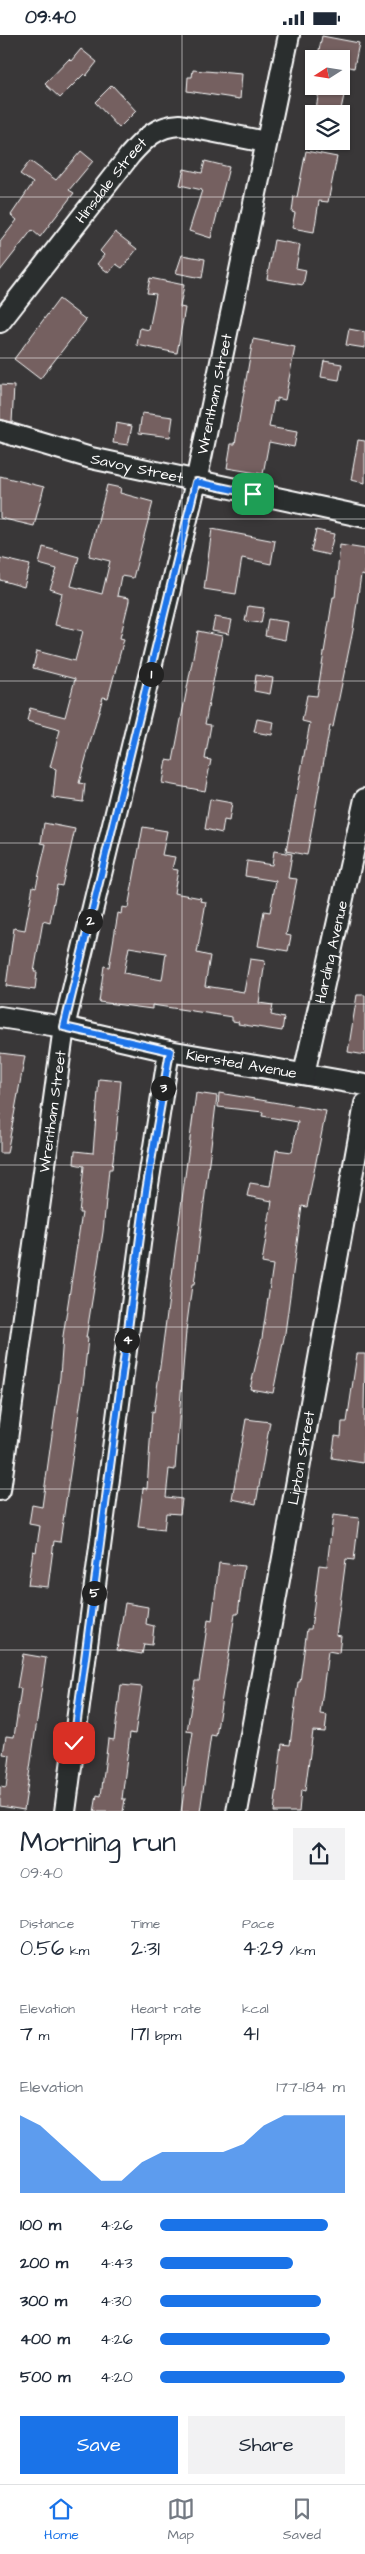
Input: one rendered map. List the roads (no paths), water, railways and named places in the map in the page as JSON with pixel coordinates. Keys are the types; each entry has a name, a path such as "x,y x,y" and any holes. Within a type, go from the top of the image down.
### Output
{"street":[{"name":"Wrentham Street","path":"0,1490 3,1450 64,1027 196,482 289,35"},
{"name":"Hinsdale Street","path":"0,322 130,155 148,136 168,126 180,125 266,142"},
{"name":"Savoy Street","path":"0,431 91,458 365,517"},
{"name":"Harding Avenue","path":"304,1074 365,799"},
{"name":"Kiersted Avenue","path":"0,1017 64,1027 170,1051 365,1085"},
{"path":"65,1811 146,1191 170,1051"},
{"name":"Lipton Street","path":"237,1811 365,1104"}]}
